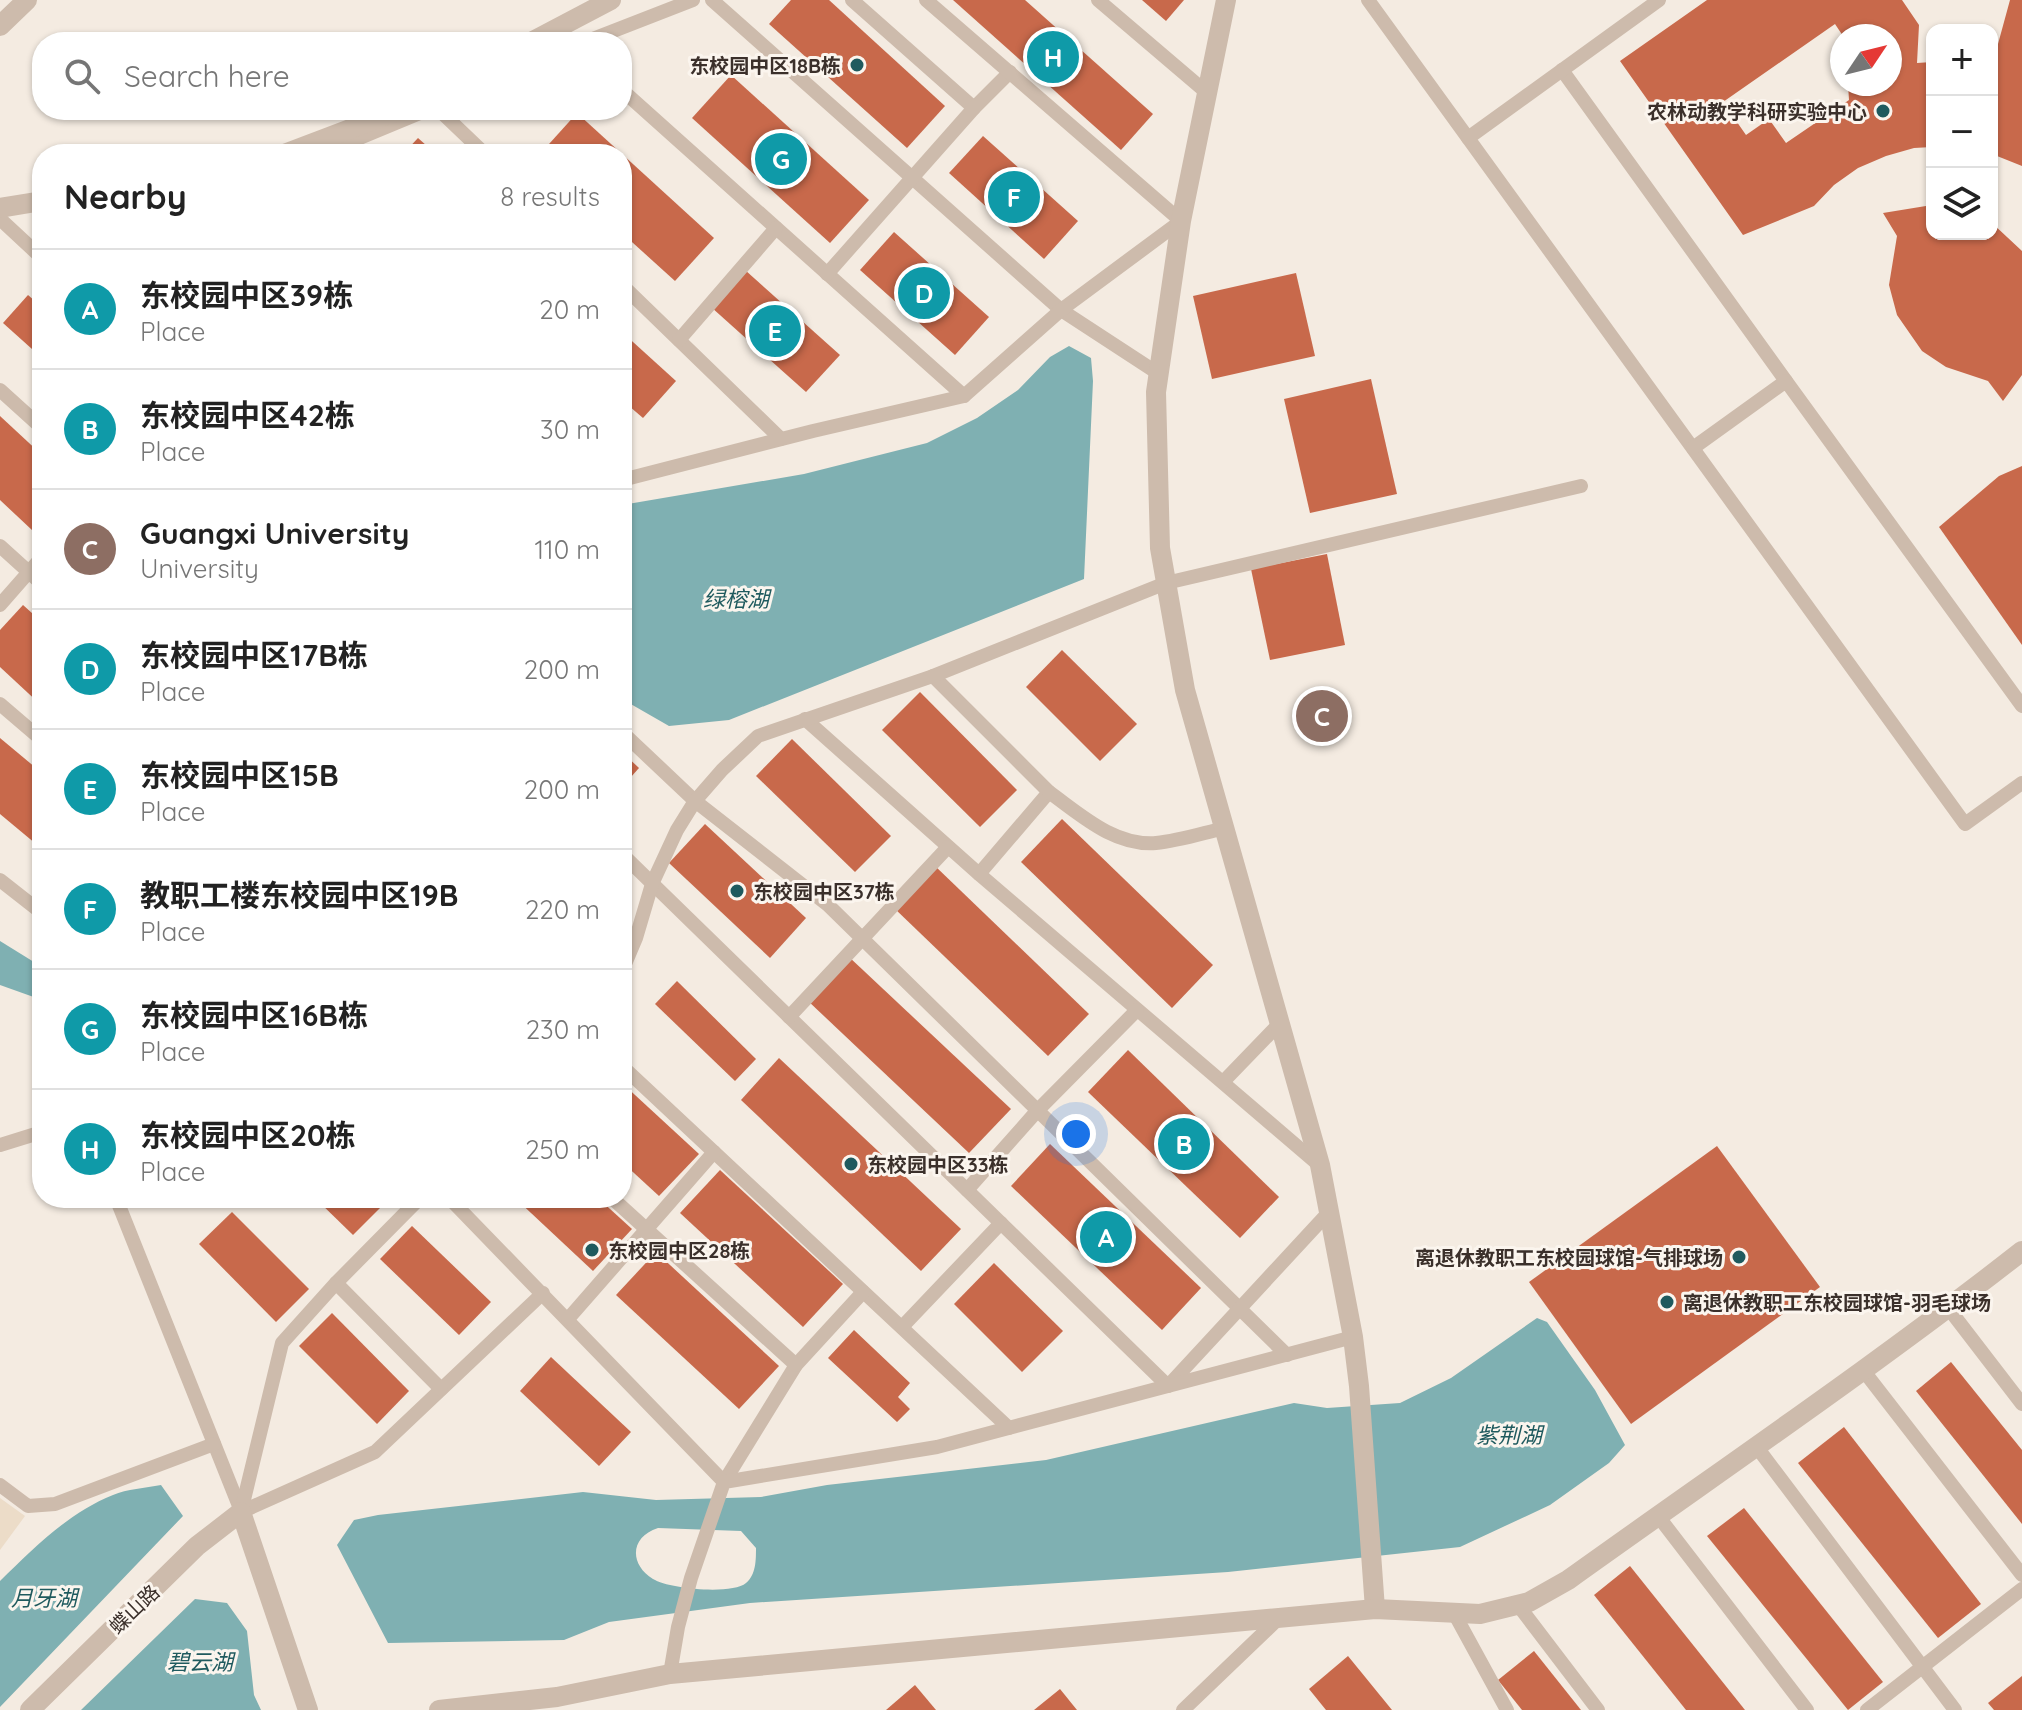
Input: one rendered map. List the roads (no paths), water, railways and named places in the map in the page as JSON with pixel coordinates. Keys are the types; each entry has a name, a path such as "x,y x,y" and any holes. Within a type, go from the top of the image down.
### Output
{"street":[{"path":"0,26 27,0"},
{"path":"550,32 611,0"},
{"path":"1226,0 1181,221 1156,392 1160,548 1185,690 1320,1165 1353,1337 1375,1609"},
{"path":"310,144 374,120"},
{"path":"0,208 32,203"},
{"path":"439,1710 562,1704 670,1674 1375,1609 1480,1614 1529,1602 1568,1580 1949,1309 2022,1251"},
{"path":"241,1512 308,1710"},
{"name":"蝶山路","path":"30,1710 197,1546 241,1512"}],"lane":[{"path":"611,32 693,0"},
{"path":"712,0 1061,310 1159,374"},
{"path":"852,0 974,108"},
{"path":"632,478 964,396 1061,310 1181,221 926,0"},
{"path":"1098,0 1206,92"},
{"path":"1368,0 1965,824 2022,783"},
{"path":"1468,138 1659,0"},
{"path":"1562,70 2022,706"},
{"path":"827,274 911,176 1010,72"},
{"path":"632,99 964,396"},
{"path":"345,144 403,120"},
{"path":"449,120 475,144"},
{"path":"0,219 32,249"},
{"path":"679,340 776,228"},
{"path":"632,295 781,439"},
{"path":"1693,448 1786,381"},
{"path":"0,390 32,419"},
{"path":"632,947 652,884 677,830 695,801 758,736 933,676 1166,583 1581,486"},
{"path":"0,546 32,575"},
{"path":"0,605 32,568"},
{"path":"933,676 1049,792 1120,839 1156,843 1225,828"},
{"path":"0,704 32,731"},
{"path":"805,719 979,874 1320,1165"},
{"path":"632,741 695,801 828,905 1287,1355"},
{"path":"979,874 1049,792"},
{"path":"789,1017 948,847"},
{"path":"632,864 1168,1386"},
{"path":"0,880 32,905"},
{"path":"967,1190 1037,1111 1137,1010"},
{"path":"1223,1082 1280,1023"},
{"path":"632,1075 1009,1428"},
{"path":"0,1145 32,1135"},
{"path":"568,1319 714,1152"},
{"path":"120,1208 241,1512"},
{"path":"241,1512 282,1343 410,1208"},
{"path":"459,1208 568,1319 722,1489"},
{"path":"623,1208 796,1365"},
{"path":"1168,1386 1329,1212"},
{"path":"902,1327 1001,1223"},
{"path":"336,1283 441,1389"},
{"path":"670,1674 691,1578 722,1489 796,1365 863,1292"},
{"path":"241,1512 375,1452 543,1293"},
{"path":"1949,1309 2022,1404"},
{"path":"722,1489 937,1447 1353,1337"},
{"path":"1863,1370 2022,1575"},
{"path":"0,1485 28,1506 55,1504 214,1444"},
{"path":"1756,1446 1955,1710"},
{"path":"1658,1516 1807,1710"},
{"path":"1867,1710 2022,1589"},
{"path":"1518,1605 1598,1710"},
{"path":"1454,1613 1507,1710"},
{"path":"1183,1710 1277,1620"}],"water":[{"name":"绿榕湖","path":"1069,346 1091,358 1093,381 1084,579 729,720 669,726 632,705 632,503 804,474 927,443 977,418 1018,390 1050,357"},
{"path":"0,941 32,961 32,996 0,985"},
{"name":"紫荆湖","path":"1537,1318 1547,1322 1595,1390 1625,1445 1609,1463 1550,1505 1460,1547 1228,1572 750,1603 609,1622 564,1640 388,1643 337,1545 354,1520 378,1515 583,1492 656,1500 761,1497 827,1485 1046,1460 1294,1403 1327,1408 1400,1403 1451,1378","holes":["658,1528 741,1531 756,1548 756,1557 752,1576 739,1587 715,1590 661,1583 645,1573 637,1559 636,1551 642,1538"]},
{"name":"月牙湖","path":"161,1485 183,1516 0,1707 0,1581 52,1532 81,1511 118,1493"},
{"name":"碧云湖","path":"195,1599 227,1603 247,1631 254,1695 261,1710 81,1710"}],"place":[{"name":"东校园中区20栋","path":"1053,57"},
{"name":"东校园中区18B栋","path":"857,65"},
{"name":"农林动教学科研实验中心","path":"1883,111"},
{"name":"东校园中区16B栋","path":"781,159"},
{"name":"教职工楼东校园中区19B","path":"1014,197"},
{"name":"东校园中区17B栋","path":"924,293"},
{"name":"东校园中区15B","path":"775,331"},
{"name":"Guangxi University","path":"1322,716"},
{"name":"东校园中区37栋","path":"737,891"},
{"name":"东校园中区42栋","path":"1184,1144"},
{"name":"东校园中区33栋","path":"851,1164"},
{"name":"东校园中区39栋","path":"1106,1237"},
{"name":"东校园中区28栋","path":"592,1250"},
{"name":"离退休教职工东校园球馆-气排球场","path":"1739,1257"},
{"name":"离退休教职工东校园球馆-羽毛球场","path":"1667,1302"}]}
